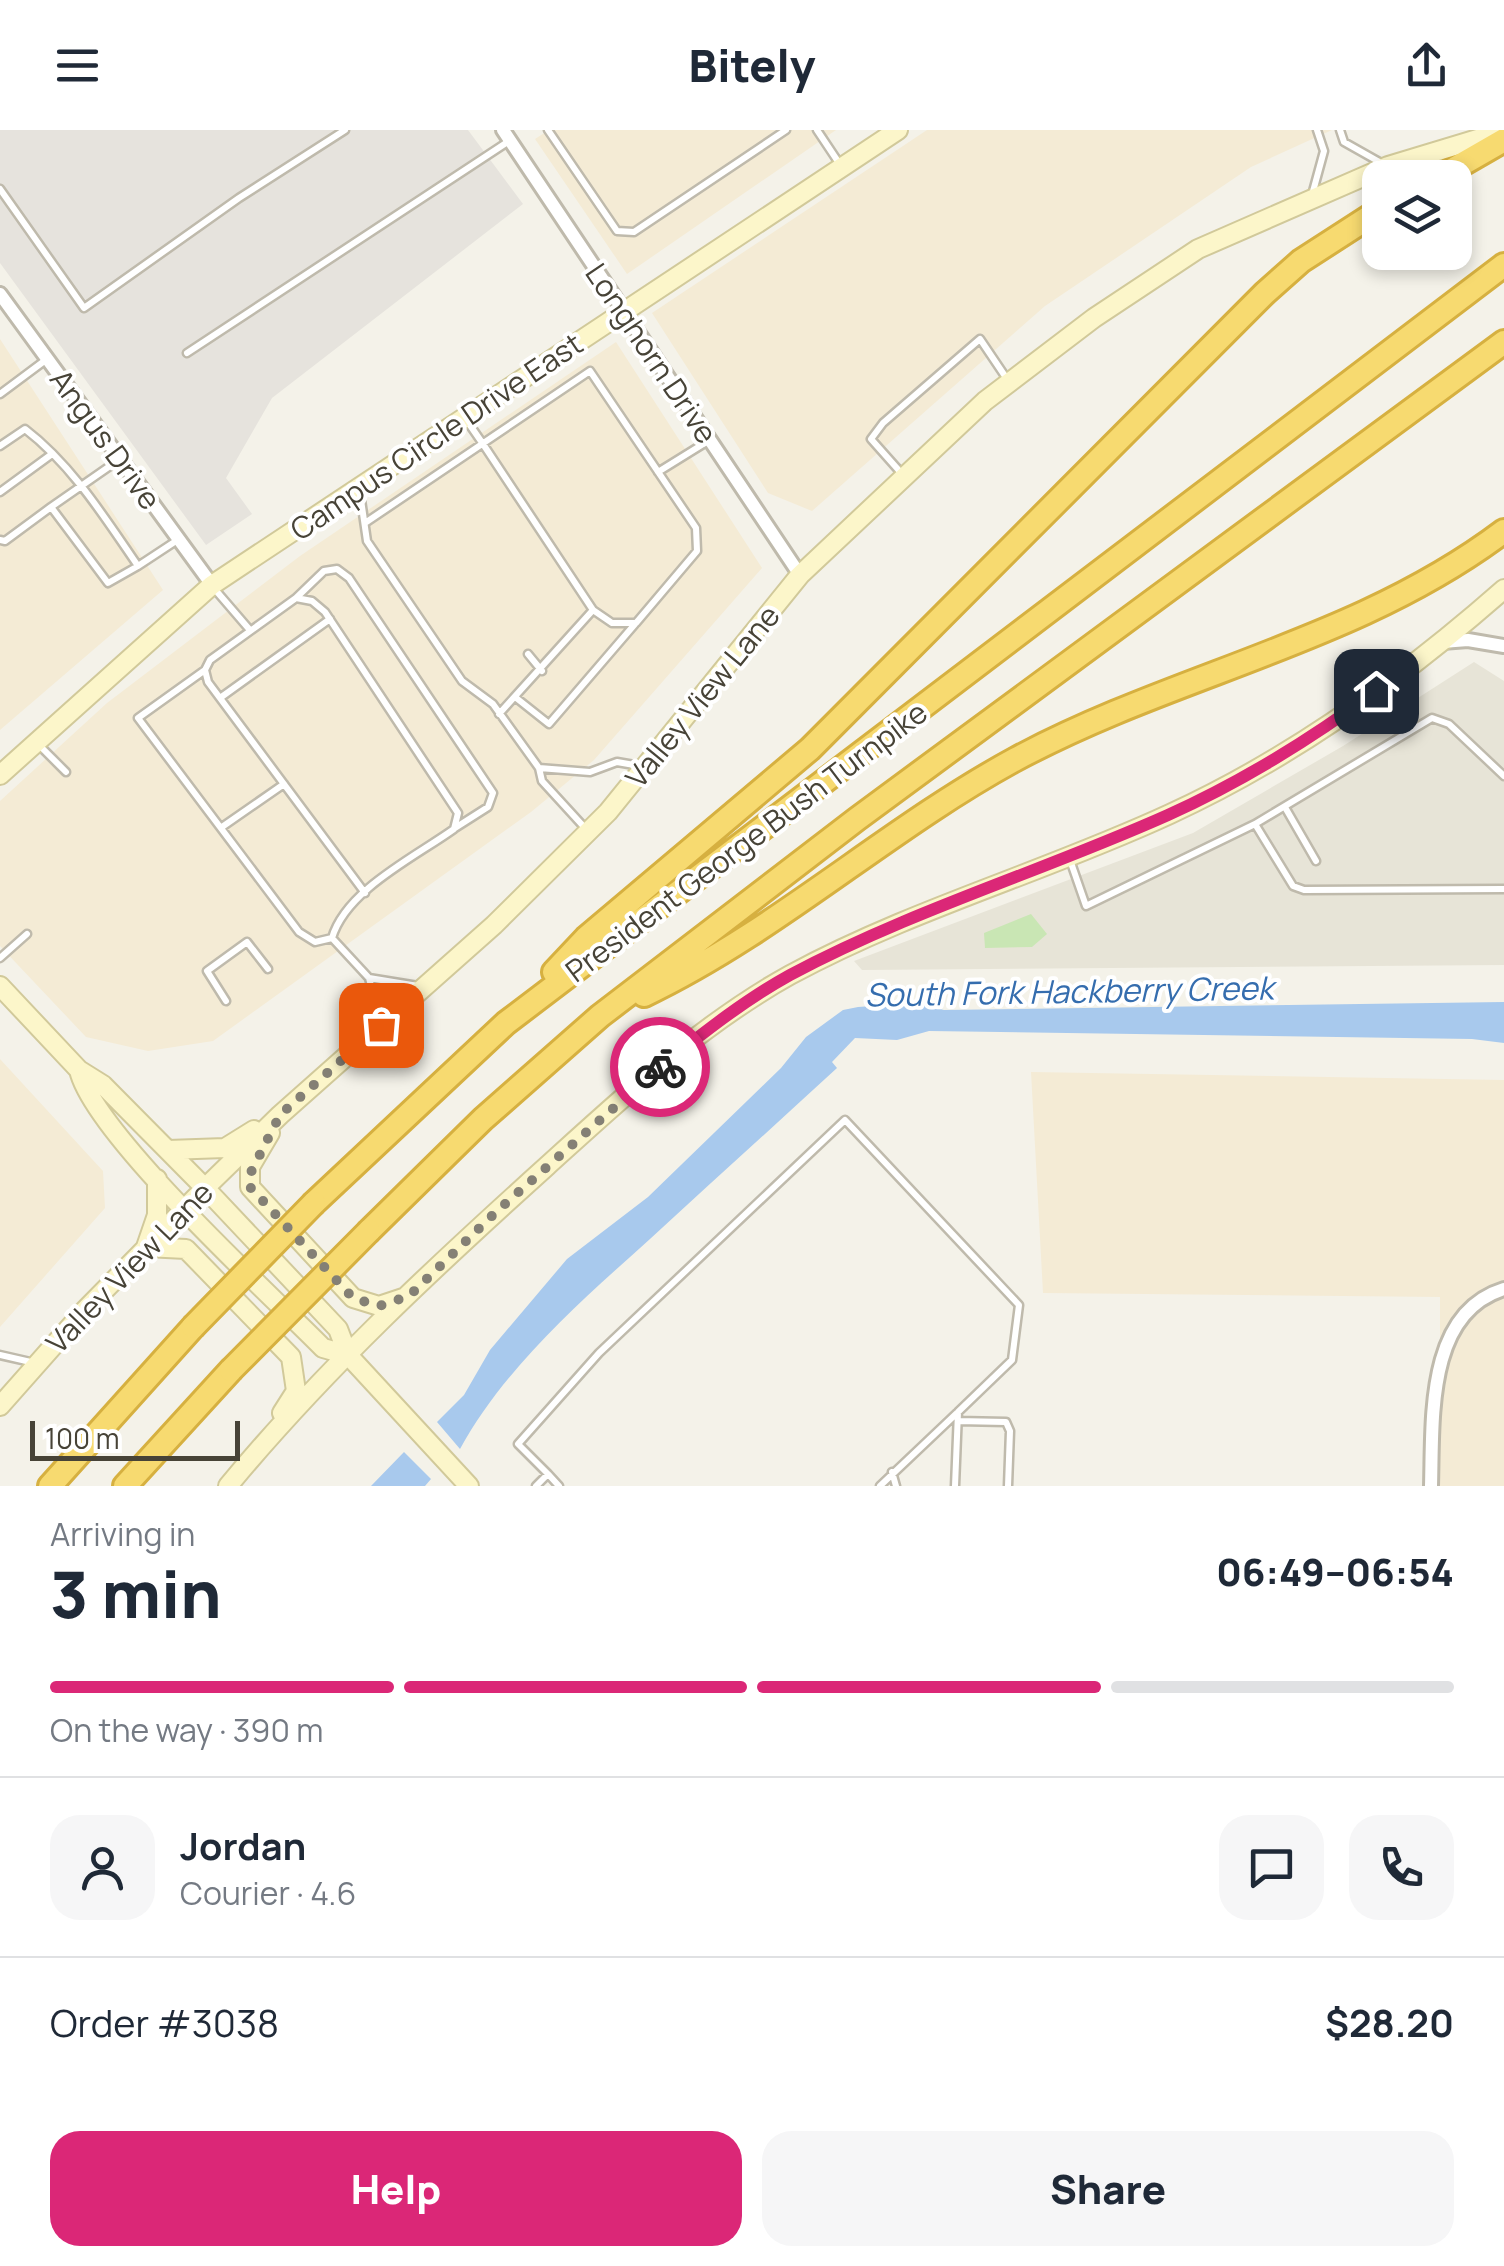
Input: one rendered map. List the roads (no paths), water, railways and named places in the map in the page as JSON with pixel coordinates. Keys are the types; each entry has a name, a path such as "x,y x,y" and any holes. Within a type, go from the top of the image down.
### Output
{"highway":[{"path":"1469,160 1504,140"},
{"path":"506,1023 586,938 810,749 1264,293 1301,261 1362,222"},
{"name":"President George Bush Turnpike","path":"50,1486 193,1327 314,1203 506,1023 1504,265"},
{"name":"President George Bush Turnpike","path":"124,1486 369,1231 484,1119 600,1016 873,808 1504,342"},
{"path":"600,1016 695,971 878,844 1019,758 1102,720 1354,622 1420,588 1504,532"}],"main road":[{"name":"Valley View Lane","path":"1408,160 1504,131"},
{"name":"Campus Circle Drive East","path":"0,775 212,585 842,167 887,133"},
{"name":"Valley View Lane","path":"0,1406 184,1208 588,832 800,575 904,476 1010,382 1094,318 1198,249 1362,176"},
{"path":"228,1486 264,1443 409,1296 624,1097 735,1008 787,977 902,920 1168,816 1284,754 1442,642 1504,589"},
{"path":"0,986 79,1070 103,1085 205,1188 338,1330 348,1355 469,1486"},
{"path":"79,1070 89,1096 157,1180 323,1348 348,1355"},
{"path":"280,1115 250,1167 250,1187 353,1298 379,1306 409,1296"},
{"path":"168,1150 225,1148 280,1115"},
{"path":"157,1180 157,1215 146,1246 186,1249 291,1357 296,1391 264,1443"}],"street":[{"name":"Longhorn Drive","path":"506,135 800,575"},
{"name":"Angus Drive","path":"0,294 212,585"},
{"path":"1442,642 1468,640 1504,646"},
{"path":"1431,1486 1448,1335 1470,1306 1504,1289"}],"lane":[{"path":"0,189 84,308 239,198 345,130"},
{"path":"548,130 617,231 634,232 786,130"},
{"path":"817,130 842,167"},
{"path":"1312,196 1324,151 1317,130"},
{"path":"1340,130 1344,142 1377,160"},
{"path":"187,353 506,135"},
{"path":"904,476 872,438 884,423 980,340 1010,382"},
{"path":"0,394 48,359"},
{"path":"365,523 590,371 699,539 697,551 549,724 515,697"},
{"path":"464,417 593,610 612,623 636,624"},
{"path":"0,446 25,429 80,484 138,566"},
{"path":"658,472 710,440"},
{"path":"0,492 52,454"},
{"path":"0,540 5,541 121,458"},
{"path":"360,486 367,541 462,681 498,714 539,768 542,781 588,832"},
{"path":"51,508 108,583 178,539"},
{"path":"337,569 349,578 493,793 488,807 364,894 336,924 332,938 315,942 298,932 138,718 205,670 210,660 296,598 324,572 337,569"},
{"path":"212,585 249,629"},
{"path":"296,598 312,600 330,619 450,796 458,814 454,829"},
{"path":"498,714 593,610"},
{"path":"220,698 330,619"},
{"path":"528,654 542,670"},
{"path":"205,670 220,698 364,894"},
{"path":"1068,854 1086,906 1286,809 1432,718 1449,724 1504,776"},
{"path":"36,742 66,772"},
{"path":"539,768 590,772 617,762 646,766"},
{"path":"222,827 284,784"},
{"path":"1286,809 1316,861"},
{"path":"1255,824 1292,886 1304,890 1504,889"},
{"path":"0,958 27,934"},
{"path":"332,938 370,978 381,1025"},
{"path":"226,1001 207,971 246,942 268,969"},
{"path":"370,978 424,986"},
{"path":"559,1486 518,1444 599,1353 846,1120 1019,1305 1012,1360 958,1417 892,1470 880,1486"},
{"path":"0,1355 36,1363"},
{"path":"955,1486 958,1417"},
{"path":"958,1417 1006,1422 1010,1431 1008,1486"},
{"path":"892,1470 896,1486"},
{"path":"536,1486 548,1474"}],"water":[{"path":"1504,1002 1504,1043 1472,1039 929,1031 897,1040 855,1038 832,1062 837,1068 546,1336 499,1390 460,1449 437,1422 464,1395 490,1350 567,1259 648,1197 781,1068 806,1037 843,1010 915,1003 944,1010"},
{"path":"404,1452 431,1479 425,1486 371,1486"}],"water label":[{"name":"South Fork Hackberry Creek","path":"1069,991"}]}
